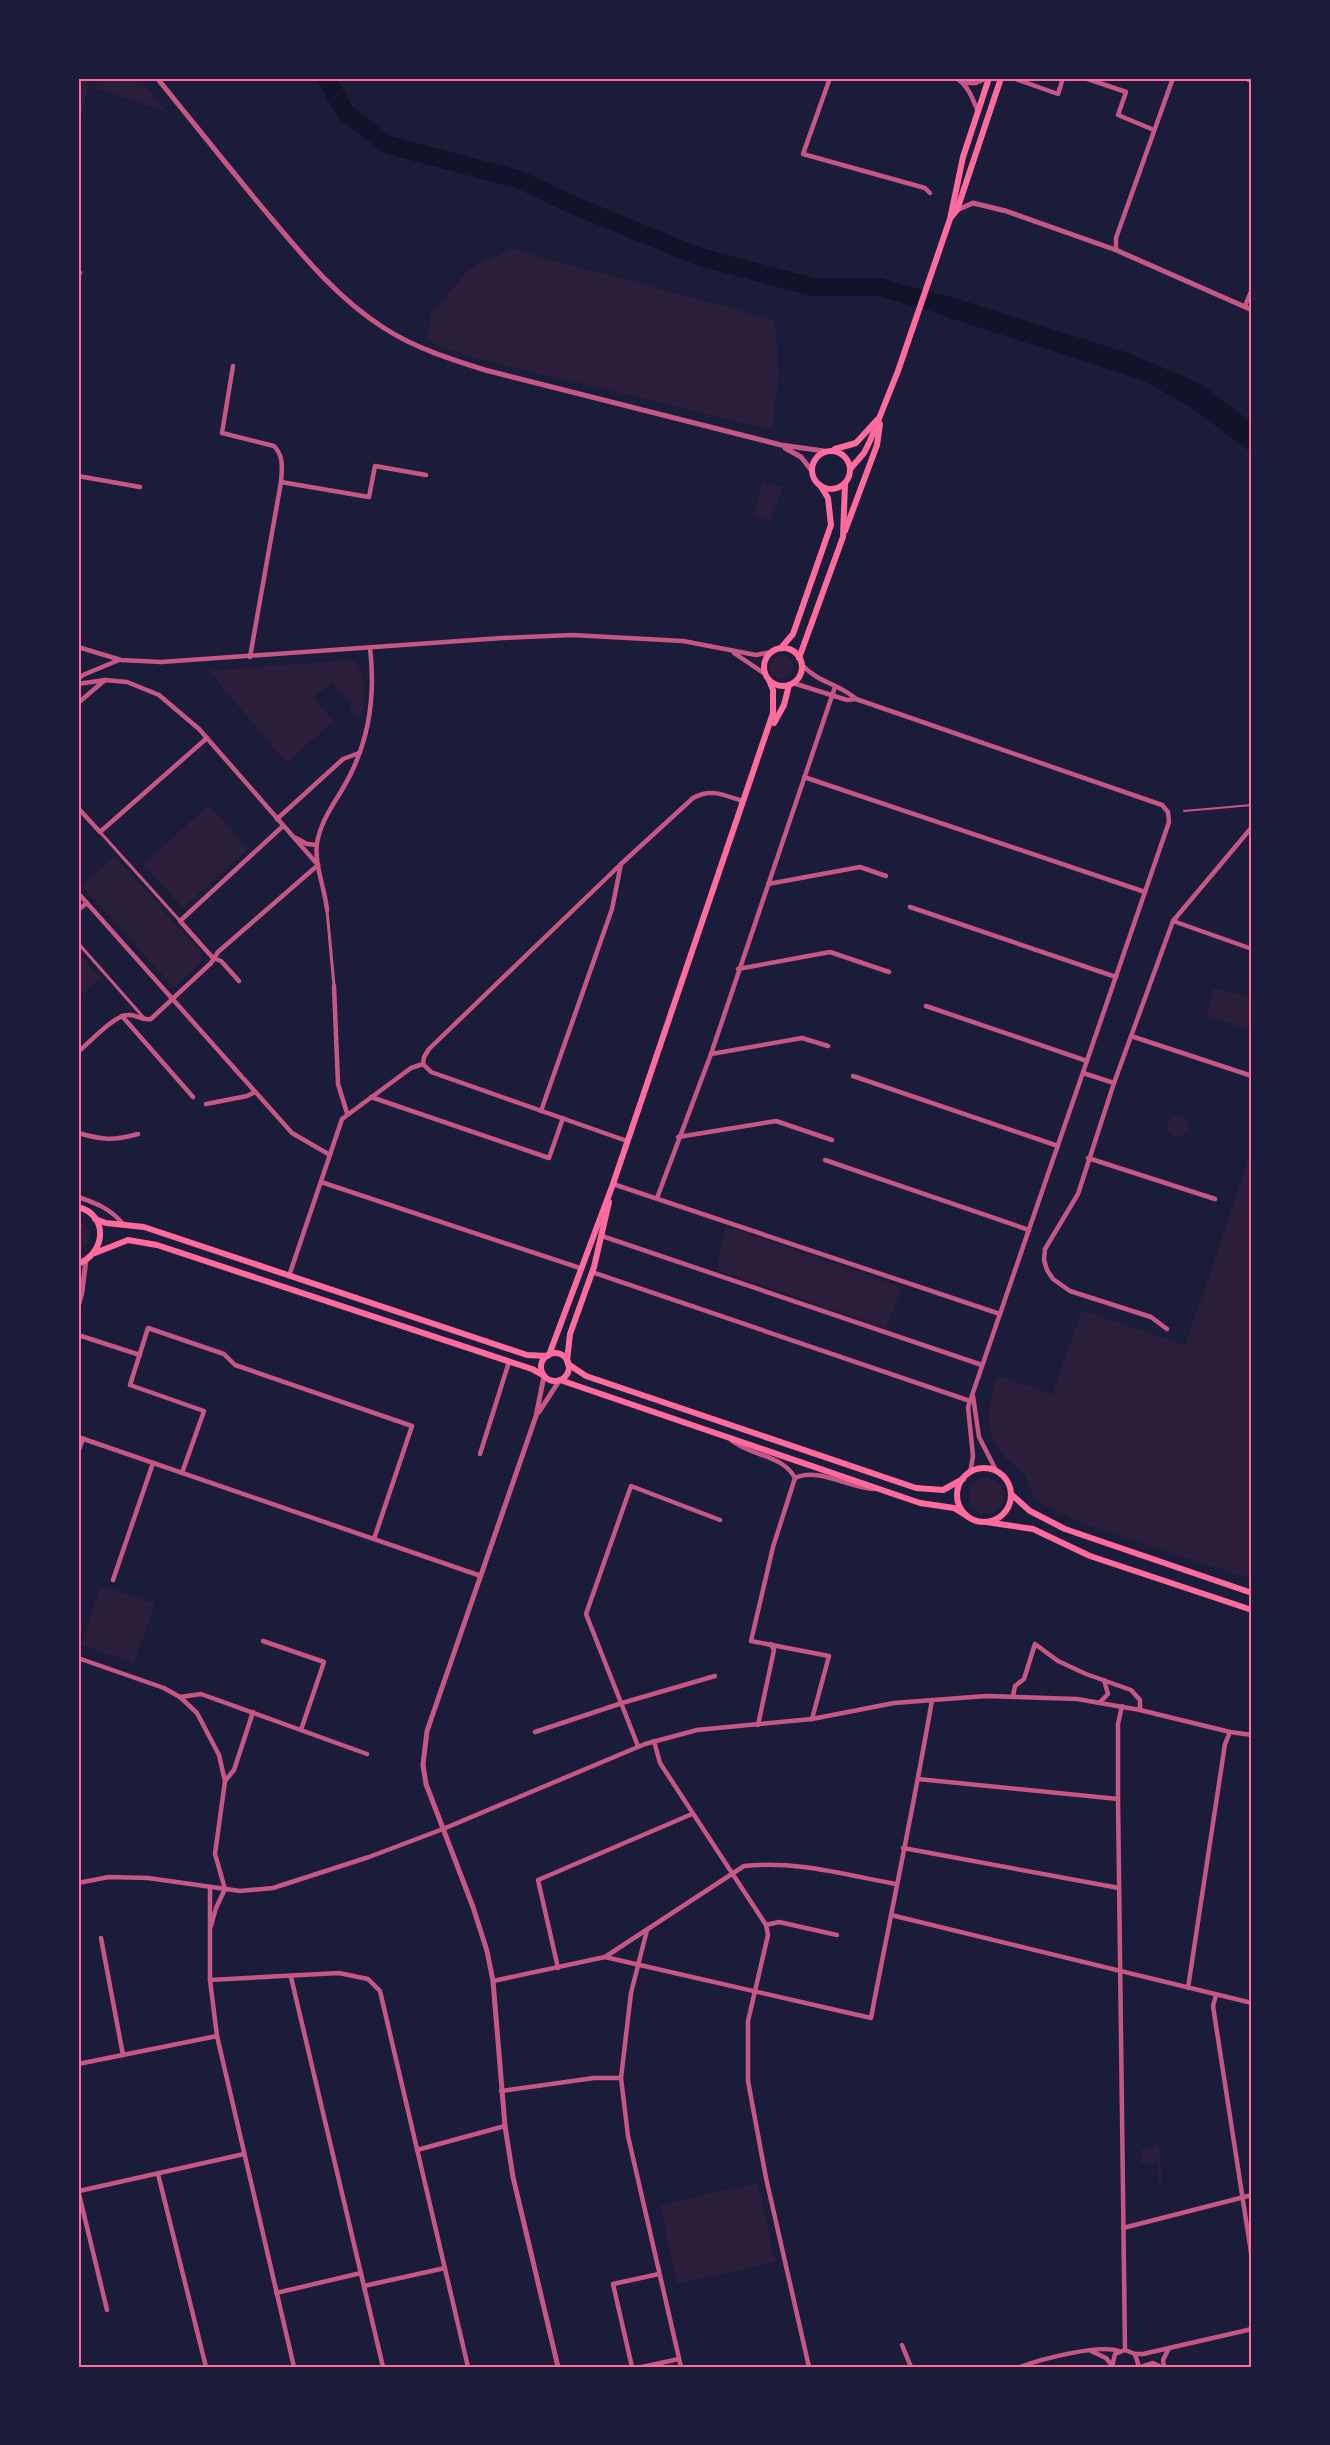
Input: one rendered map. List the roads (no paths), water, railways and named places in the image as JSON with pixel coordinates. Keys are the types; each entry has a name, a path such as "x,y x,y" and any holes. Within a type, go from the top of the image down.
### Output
{"main road":[{"path":"843,537 845,484 850,468 864,453 898,371 950,219 957,180 988,78"},
{"path":"950,219 957,210 1001,78"},
{"path":"544,1375 542,1363 548,1356 613,1184 773,713 773,690 764,662 771,652 781,648 793,634 831,525 828,498 812,471 815,459 827,451 856,443 881,415"},
{"path":"757,759 784,705 791,684 800,675 800,661 877,445 881,415"},
{"path":"827,451 837,451 846,457 850,468"},
{"path":"820,485 833,489 845,484"},
{"path":"781,648 791,650 800,661"},
{"path":"767,677 778,686 791,684"},
{"path":"559,1381 566,1376 570,1334 592,1272 613,1184"},
{"path":"78,1207 89,1212 95,1219 101,1236 95,1253"},
{"path":"95,1219 106,1223 144,1227 527,1354 548,1356 559,1354 586,1376 916,1488 943,1490 970,1473 984,1469 998,1472 1007,1481 1011,1494 1030,1511 1065,1529 1252,1593"},
{"path":"78,1264 95,1253 128,1240 157,1245 509,1362 544,1375 551,1381 559,1381 726,1436 880,1490 920,1503 954,1508 972,1520 1033,1529 1090,1556 1252,1610"},
{"path":"963,1479 959,1486 958,1502 967,1516"},
{"path":"986,1522 1002,1516 1007,1510 1011,1494"}],"street":[{"path":"157,78 292,244 326,280 385,329 443,357 485,370 781,446 827,451"},
{"path":"830,78 803,154 925,188 930,193"},
{"path":"956,78 963,83 972,96 978,112"},
{"path":"963,83 975,83 988,78"},
{"path":"1013,78 1058,94 1063,78"},
{"path":"1085,78 1126,93 1118,115 1154,130"},
{"path":"1245,78 1252,81"},
{"path":"1116,250 1116,238 1171,79"},
{"path":"957,210 968,204 983,204 1116,250 1252,310"},
{"path":"1245,306 1252,289"},
{"path":"233,366 222,433 274,446 279,451 282,463 281,482 250,657"},
{"path":"781,446 801,458 812,471"},
{"path":"281,482 369,497 375,466 426,475"},
{"path":"78,483 79,476 140,487"},
{"path":"78,647 121,660 161,662 502,638 593,635 683,641 756,655 771,652"},
{"path":"347,1113 338,1084 334,986 325,894 316,845 324,818 353,770 359,753 372,702 370,648"},
{"path":"729,650 767,677"},
{"path":"78,679 121,660"},
{"path":"800,661 813,676 850,693 856,699"},
{"path":"78,684 105,680 127,682 159,695 207,738 318,865"},
{"path":"78,703 105,680"},
{"path":"791,684 847,700 856,699 1162,805 1168,812 1169,822 982,1365 968,1416 974,1456 970,1473"},
{"path":"657,1198 711,1054 835,687"},
{"path":"100,832 207,738"},
{"path":"277,819 343,759 359,753"},
{"path":"804,777 1145,892"},
{"path":"423,1064 429,1049 693,798 703,792 713,792 742,801"},
{"path":"78,808 213,958 221,962 239,981"},
{"path":"180,921 283,826"},
{"path":"1167,1329 1152,1317 1070,1291 1053,1279 1047,1270 1044,1260 1045,1249 1078,1194 1114,1083 1173,921 1252,828"},
{"path":"293,837 307,844 316,845"},
{"path":"541,1111 612,909 621,864"},
{"path":"78,1052 113,1021 122,1016 151,1019 211,963 213,958 318,865"},
{"path":"768,884 860,867 886,876"},
{"path":"78,893 292,1133 330,1155"},
{"path":"78,910 87,903"},
{"path":"910,907 1116,977"},
{"path":"1173,921 1252,949"},
{"path":"78,943 145,1020"},
{"path":"738,969 830,952 888,972"},
{"path":"926,1006 1087,1061"},
{"path":"122,1016 193,1097"},
{"path":"1131,1036 1252,1076"},
{"path":"711,1054 802,1038 828,1046"},
{"path":"423,1064 431,1072 627,1141"},
{"path":"289,1276 339,1126 347,1113 411,1068 423,1064"},
{"path":"1083,1073 1114,1083"},
{"path":"853,1076 1058,1146"},
{"path":"206,1104 247,1096 255,1092"},
{"path":"371,1097 549,1158 563,1118"},
{"path":"678,1137 776,1121 832,1140"},
{"path":"78,1132 105,1140 118,1140 138,1134"},
{"path":"1089,1158 1215,1199"},
{"path":"825,1160 1029,1230"},
{"path":"321,1182 580,1268"},
{"path":"613,1184 1000,1314"},
{"path":"78,1197 100,1205 116,1215 123,1224"},
{"path":"602,1236 982,1365"},
{"path":"78,1307 86,1260"},
{"path":"592,1272 972,1399"},
{"path":"182,1473 204,1411 130,1385 148,1328 224,1354 235,1365 412,1426 374,1539"},
{"path":"78,1335 140,1355"},
{"path":"480,1454 509,1362"},
{"path":"544,1375 536,1416 427,1731 423,1765 426,1784 481,1931 493,1981 501,2091 513,2177 558,2367"},
{"path":"536,1416 559,1381"},
{"path":"972,1399 979,1437 998,1472"},
{"path":"726,1436 743,1449 783,1463 795,1478"},
{"path":"78,1452 80,1438 481,1576"},
{"path":"113,1580 153,1463"},
{"path":"795,1478 812,1473 856,1488 880,1490"},
{"path":"795,1478 773,1546 751,1641 830,1656 812,1719"},
{"path":"638,1746 586,1614 630,1486 720,1520"},
{"path":"263,1641 324,1662 301,1730"},
{"path":"758,1725 774,1650 771,1644"},
{"path":"1014,1696 1015,1686 1024,1679 1035,1644 1058,1661 1137,1695 1140,1710"},
{"path":"78,1658 164,1688 180,1697 196,1713 209,1733 219,1755 225,1781 214,1854 225,1889 216,1908 209,1933"},
{"path":"535,1732 622,1703 716,1676"},
{"path":"1100,1702 1108,1694 1103,1680"},
{"path":"180,1697 201,1694 367,1754"},
{"path":"78,1883 109,1877 148,1878 225,1889 255,1891 273,1888 353,1863 443,1829 654,1741 698,1730 812,1719 894,1703 986,1695 1100,1702 1252,1735"},
{"path":"606,1957 871,2018 932,1700"},
{"path":"1122,1706 1118,1724 1122,2351"},
{"path":"225,1781 234,1770 253,1712"},
{"path":"1188,1988 1226,1744 1230,1732"},
{"path":"654,1741 660,1763 766,1925 768,1935 748,2030 748,2081 766,2178 809,2367"},
{"path":"918,1779 1118,1799"},
{"path":"558,1968 538,1880 692,1814"},
{"path":"903,1848 1119,1888"},
{"path":"493,1981 606,1957 744,1866 766,1863 789,1864 897,1884"},
{"path":"210,1887 210,1980 217,2036 294,2367"},
{"path":"891,1915 1252,2003"},
{"path":"766,1925 779,1922 837,1935"},
{"path":"647,1930 627,2017 621,2078 628,2136 681,2367"},
{"path":"101,1938 123,2055"},
{"path":"210,1980 339,1973 368,1979 380,1991 468,2367"},
{"path":"291,1977 383,2367"},
{"path":"1216,1995 1213,2006 1252,2259"},
{"path":"78,2064 217,2036"},
{"path":"501,2091 594,2078 621,2078"},
{"path":"417,2150 505,2126"},
{"path":"107,2310 78,2190 244,2154"},
{"path":"158,2174 206,2367"},
{"path":"1123,2228 1252,2195"},
{"path":"364,2286 445,2268"},
{"path":"276,2293 361,2273"},
{"path":"632,2367 613,2284 659,2274"},
{"path":"1020,2367 1046,2358 1111,2348 1135,2354 1252,2329"},
{"path":"902,2345 911,2367"},
{"path":"1135,2354 1140,2367 1153,2363 1162,2367 1169,2348"},
{"path":"1111,2366 1112,2359 1122,2351"},
{"path":"1091,2352 1107,2358 1111,2366"},
{"path":"642,2367 679,2359"}],"lane":[{"path":"1184,811 1252,805"}],"waterway":[{"path":"326,78 345,112 386,144 520,180 568,203 700,257 813,287 879,287 961,310"}]}
